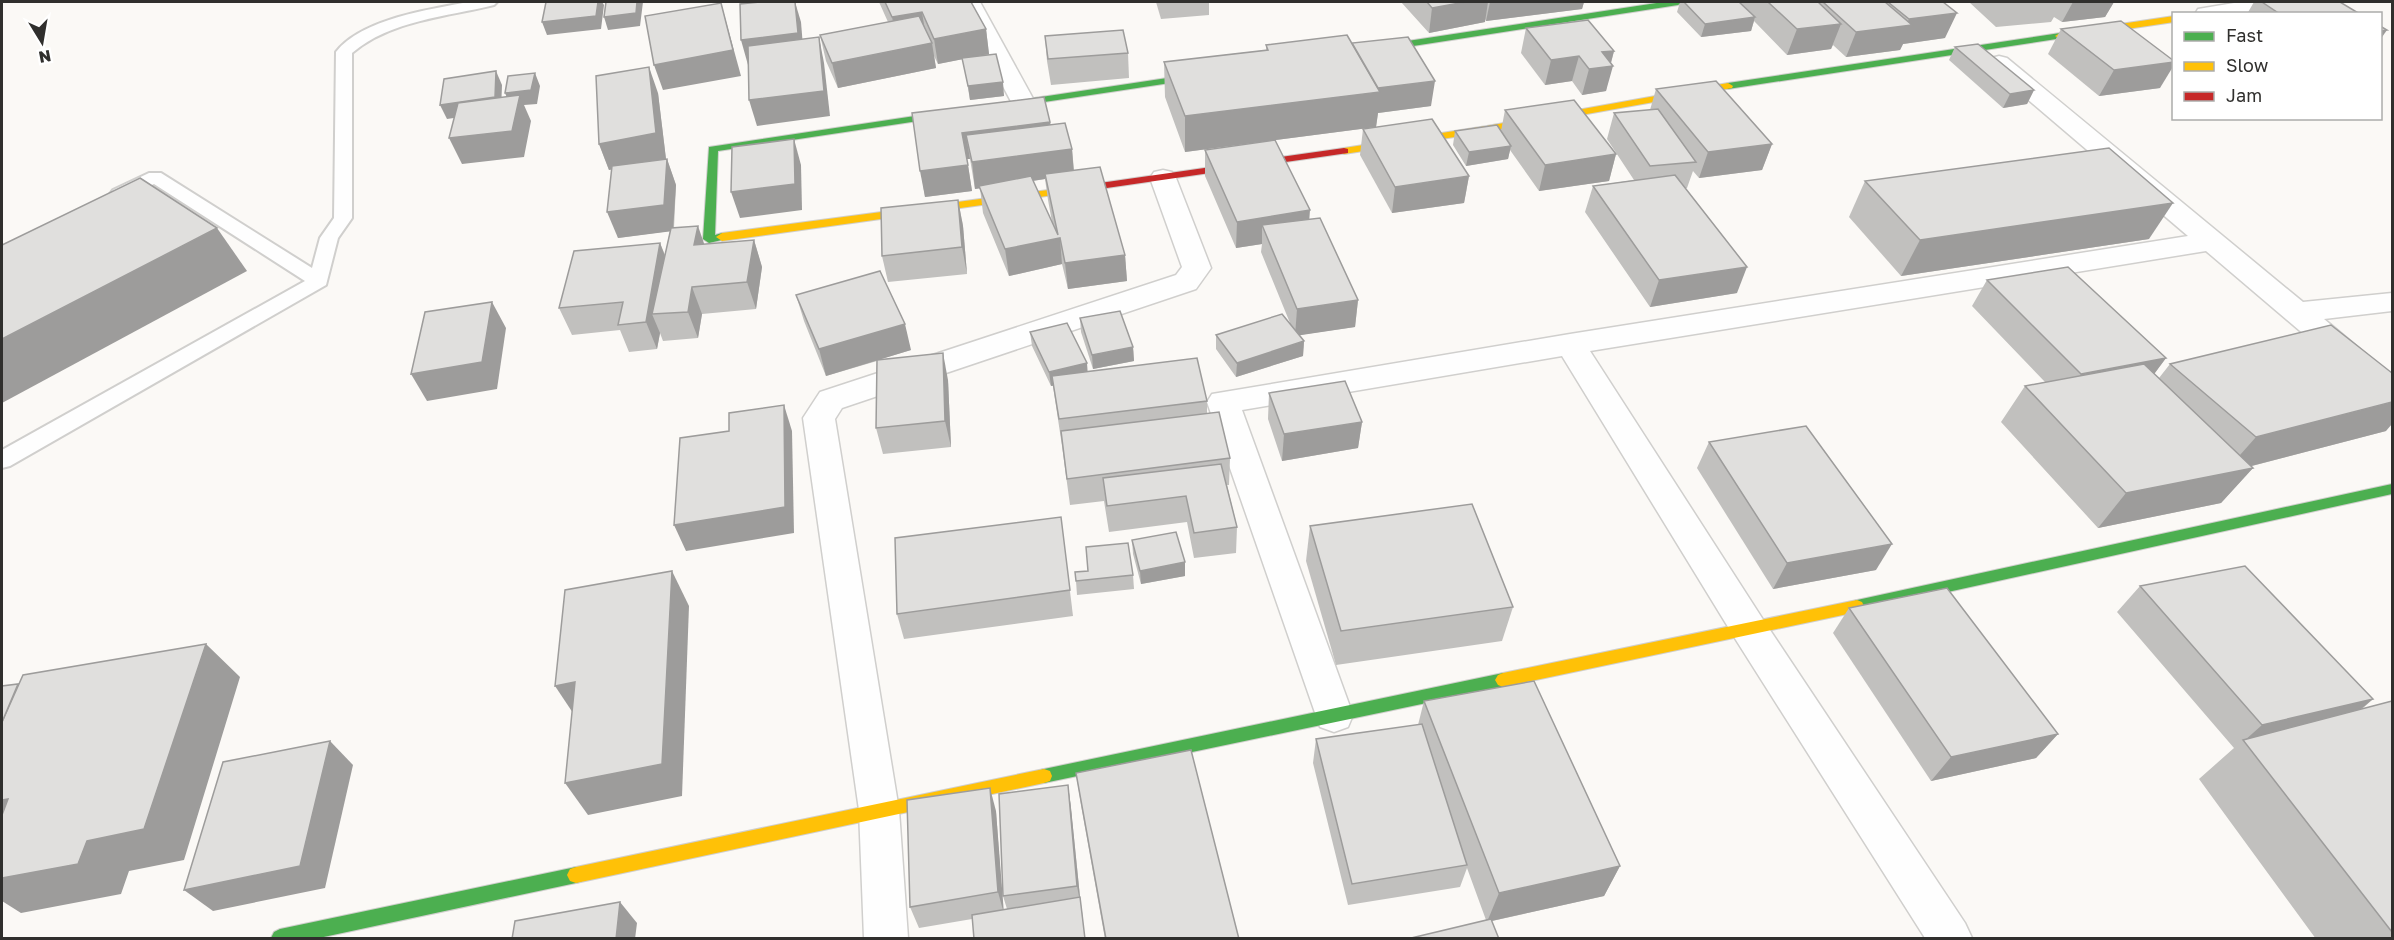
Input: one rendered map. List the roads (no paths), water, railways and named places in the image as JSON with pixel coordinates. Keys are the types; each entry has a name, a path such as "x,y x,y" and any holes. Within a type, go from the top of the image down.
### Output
{"street":[{"path":"969,2 1024,104"},
{"path":"1351,52 1678,2"},
{"path":"2218,12 2276,2"},
{"path":"1222,73 713,149 709,239 1163,178 1487,129 1778,77 2172,19"},
{"path":"1980,46 2392,392"},
{"path":"886,939 879,810 819,418 831,400 1186,282 1197,268 1163,178"},
{"path":"1334,715 1223,402 2212,241"},
{"path":"2297,312 2392,302"},
{"path":"1570,344 1749,629 1950,939"},
{"path":"280,939 879,810 1749,629 2392,489"}],"lane":[{"path":"2,460 318,281 329,238 343,218 344,52 354,42 384,27 489,2"},
{"path":"104,201 155,177 318,281"}]}
